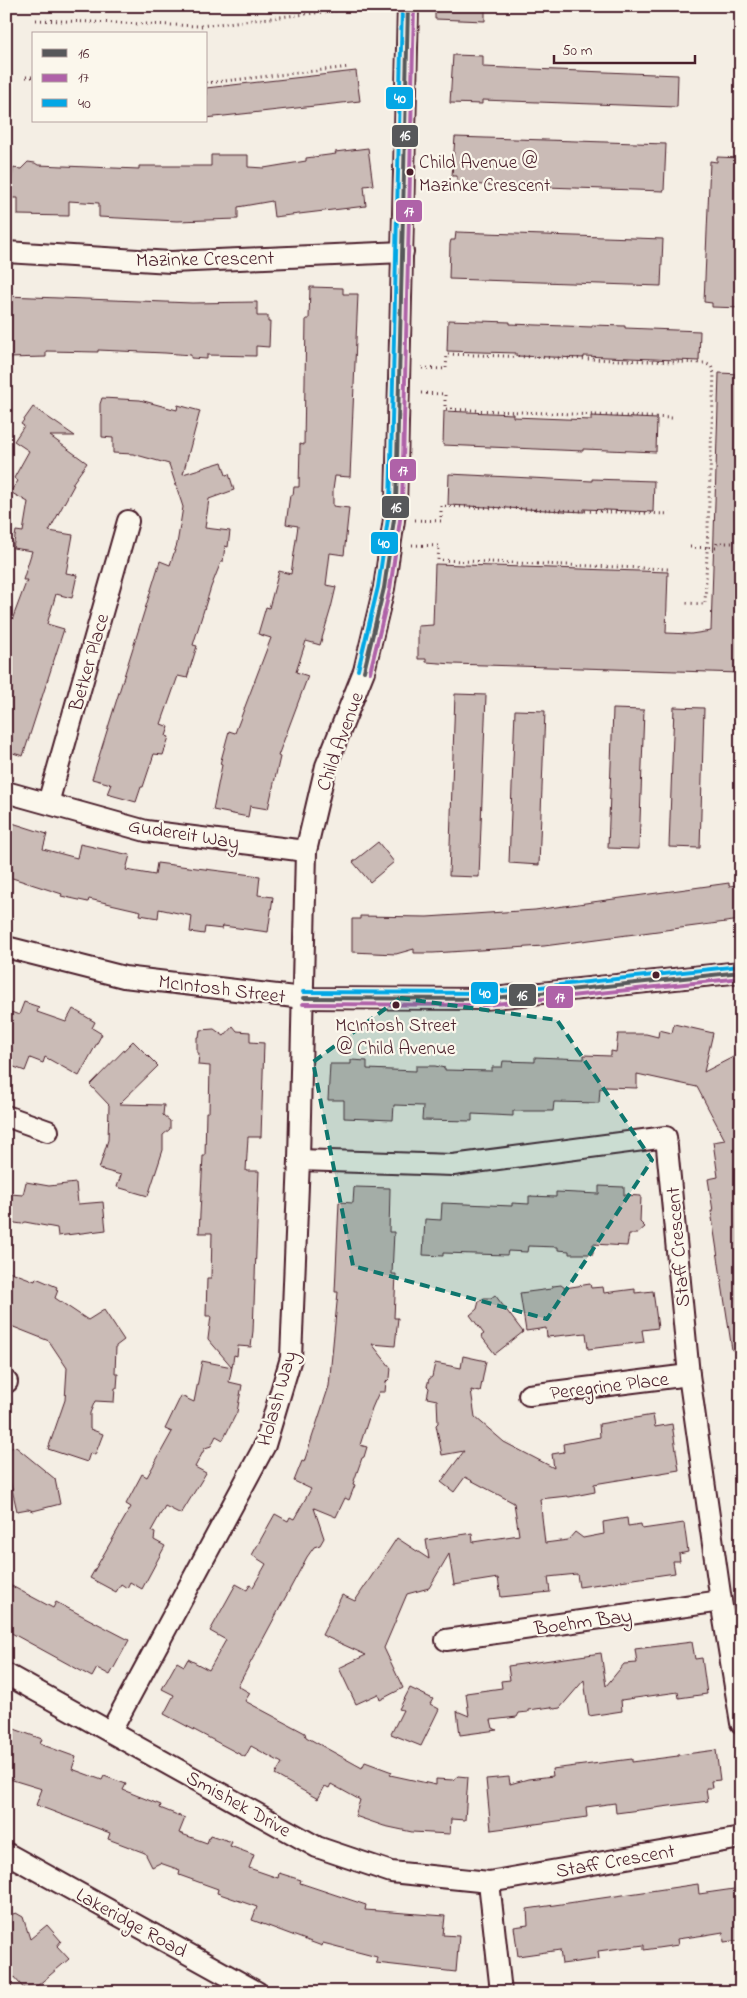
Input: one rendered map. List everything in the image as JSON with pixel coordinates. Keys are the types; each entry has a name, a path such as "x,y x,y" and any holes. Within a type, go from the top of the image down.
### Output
{"street":[{"name":"Child Avenue","path":"303,998 306,851 326,766 364,671 384,588 396,506 408,6"},
{"name":"Mazinke Crescent","path":"6,252 171,262 403,252"},
{"name":"Betker Place","path":"48,803 128,521"},
{"name":"Gudereit Way","path":"6,792 146,831 306,851"},
{"name":"McIntosh Street","path":"6,947 124,977 303,998 484,999 741,972"},
{"name":"Holash Way","path":"111,1731 265,1445 291,1358 303,998"},
{"path":"6,1116 48,1131"},
{"name":"Staff Crescent","path":"299,1160 453,1166 666,1137 689,1375 721,1601 741,1723"},
{"name":"Peregrine Place","path":"529,1396 689,1375"},
{"name":"Boehm Bay","path":"446,1640 721,1601"},
{"name":"Smishek Drive","path":"6,1674 317,1847 391,1872 489,1882"},
{"name":"Staff Crescent","path":"489,1882 741,1838"},
{"name":"Lakeridge Road","path":"6,1853 257,1992"},
{"path":"489,1882 501,1992"}],"path":[{"path":"36,20 200,26 350,9"},
{"path":"208,83 350,67"},
{"path":"26,77 32,77"},
{"path":"422,368 446,369 447,354 704,362 711,366 714,372 705,604 684,603"},
{"path":"421,393 445,394 445,409 673,418"},
{"path":"415,520 440,521 441,506 670,514"},
{"path":"690,547 716,548 717,542 735,543"},
{"path":"412,545 439,546 438,560 668,569"}],"highlighted area":[{"path":"400,998 557,1020 652,1160 547,1319 353,1266 313,1062"}],"building":[{"path":"435,6 485,6 485,21 435,19"},
{"path":"453,55 483,56 483,67 678,75 677,107 482,100 482,104 450,103"},
{"path":"356,71 360,101 208,118 208,88"},
{"path":"455,137 666,144 664,191 457,184 457,176 452,176"},
{"path":"368,148 373,185 364,186 366,206 274,217 272,201 238,207 238,219 177,221 99,217 99,203 69,201 69,216 18,215 18,198 11,198 13,168 21,169 28,162 38,165 139,169 139,166 211,166 211,155 248,155 248,167 264,168 306,161 306,158 336,154 335,152"},
{"path":"717,157 741,158 741,308 712,307 712,303 704,302 710,161 717,162"},
{"path":"456,232 663,239 661,286 449,279 450,244 451,240 455,240"},
{"path":"310,287 343,288 343,294 358,294 350,477 335,476 333,490 333,506 349,508 344,555 330,553 326,585 336,587 331,608 320,645 306,641 296,672 308,676 278,756 280,757 268,809 250,806 248,817 213,810 222,765 220,764 229,731 235,733 271,638 258,634 266,607 269,608 279,571 291,574 298,526 286,524 290,495 293,495 294,487 299,487 300,444 304,445 306,319 309,319"},
{"path":"6,296 192,303 257,302 257,316 268,316 268,322 270,322 269,347 256,346 256,356 207,355 207,359 191,358 191,355 98,350 98,352 46,351 46,357 7,358"},
{"path":"448,320 592,327 592,325 625,326 625,328 700,331 699,361 584,356 584,358 516,356 516,353 447,351"},
{"path":"719,373 741,374 741,673 453,664 426,662 426,659 418,659 418,626 433,625 435,564 668,572 666,633 691,634 711,631"},
{"path":"102,398 140,400 177,410 178,405 200,411 183,474 222,462 226,475 229,474 234,490 209,499 205,528 230,531 228,547 225,546 223,562 221,562 211,587 193,645 197,646 187,678 178,676 161,724 169,727 166,736 169,737 163,755 154,754 136,802 107,794 111,784 92,779 160,561 170,565 177,544 183,507 169,464 133,454 113,453 113,438 102,437 100,404"},
{"path":"33,407 75,436 50,436 87,463 72,484 74,485 49,531 73,535 66,573 77,575 72,598 56,594 47,624 64,629 23,756 6,751 6,653 11,638 6,636 27,580 23,580 32,551 13,548 16,531 23,532 28,502 10,492 18,481 14,478 29,451 14,441 24,426 21,424"},
{"path":"444,411 513,414 513,417 591,420 591,416 657,419 656,452 443,445"},
{"path":"449,474 592,481 592,479 654,481 653,512 584,509 584,512 448,505"},
{"path":"455,694 486,695 479,877 449,876"},
{"path":"674,707 704,708 700,848 669,847"},
{"path":"613,709 644,710 639,849 608,848"},
{"path":"515,710 545,711 539,865 509,863"},
{"path":"6,821 47,834 43,849 77,858 80,844 130,855 126,870 155,875 157,863 260,876 258,895 273,897 268,932 223,926 222,929 205,927 204,934 190,932 192,916 159,909 158,918 140,915 141,911 89,899 88,902 61,896 62,894 6,876"},
{"path":"378,842 394,862 370,882 353,862"},
{"path":"729,883 729,886 737,885 739,888 741,920 544,946 433,953 414,953 414,949 396,954 352,952 352,919 360,919 360,916 427,917 535,910"},
{"path":"24,1002 39,1007 37,1012 66,1022 73,1009 95,1022 92,1028 102,1034 79,1076 45,1057 43,1063 30,1058 25,1071 6,1064 6,1010 19,1015"},
{"path":"674,1024 713,1033 704,1072 741,1053 741,1349 732,1350 708,1179 718,1177 713,1142 725,1140 697,1087 637,1074 637,1088 600,1088 599,1103 554,1102 553,1111 513,1111 513,1116 472,1114 472,1121 422,1120 423,1106 394,1105 393,1120 344,1118 344,1100 328,1100 330,1064 351,1064 351,1060 367,1061 367,1069 416,1071 416,1066 435,1066 445,1068 445,1070 492,1071 492,1067 502,1067 503,1061 535,1062 535,1057 584,1059 584,1055 611,1056 611,1051 616,1052 618,1034 646,1034 658,1037 659,1030 672,1033"},
{"path":"233,1026 237,1031 250,1032 250,1042 264,1043 261,1137 248,1137 246,1171 259,1171 253,1331 251,1347 238,1346 237,1356 234,1355 232,1367 208,1339 211,1316 206,1316 207,1278 211,1278 212,1233 199,1233 203,1156 205,1156 206,1112 209,1112 210,1066 198,1065 197,1037 199,1037 200,1030 214,1029 224,1036"},
{"path":"133,1041 158,1066 119,1104 164,1105 163,1115 170,1121 170,1129 163,1135 163,1150 148,1196 117,1187 121,1175 99,1169 108,1140 109,1105 90,1085"},
{"path":"26,1182 49,1186 76,1183 78,1204 103,1202 106,1230 58,1236 57,1228 25,1222 22,1224 15,1223 12,1220 6,1219 10,1194 23,1195"},
{"path":"599,1186 624,1187 624,1195 641,1196 640,1222 645,1227 637,1234 629,1234 627,1246 593,1244 593,1254 569,1254 569,1251 558,1250 558,1247 528,1246 527,1252 508,1251 507,1255 443,1253 443,1256 423,1255 425,1219 441,1220 442,1203 512,1206 512,1203 529,1204 529,1196 556,1197 556,1192 599,1194"},
{"path":"355,1187 390,1188 389,1232 394,1232 392,1274 396,1274 394,1318 398,1318 395,1346 372,1344 391,1368 390,1378 386,1382 385,1392 379,1392 372,1408 360,1445 367,1447 349,1500 345,1498 336,1517 314,1508 324,1538 320,1545 314,1547 307,1557 238,1686 250,1693 245,1701 305,1733 306,1737 362,1768 365,1762 392,1772 390,1775 436,1785 436,1779 453,1780 458,1776 468,1777 465,1820 451,1819 450,1834 412,1832 384,1826 355,1816 360,1800 331,1784 329,1788 325,1786 318,1799 275,1775 282,1763 251,1746 245,1757 164,1714 174,1695 162,1689 177,1662 184,1666 188,1659 209,1670 226,1640 210,1631 236,1584 247,1590 250,1585 253,1587 266,1564 252,1555 275,1514 288,1521 290,1517 294,1519 311,1489 294,1481 302,1461 304,1462 329,1386 338,1292 335,1292 339,1202 353,1203"},
{"path":"6,1270 35,1281 36,1278 57,1287 56,1289 58,1290 55,1298 88,1320 104,1310 124,1340 116,1346 115,1374 118,1374 114,1402 95,1401 90,1413 90,1429 103,1434 95,1455 90,1453 87,1462 48,1449 65,1400 67,1368 49,1341 6,1324"},
{"path":"590,1284 591,1288 603,1287 604,1293 635,1289 635,1293 653,1291 658,1328 642,1330 644,1342 588,1349 586,1333 547,1337 546,1328 526,1331 520,1293 551,1289 553,1286 561,1285 565,1288"},
{"path":"495,1295 523,1332 495,1354 481,1336 484,1334 470,1315 477,1309 479,1301"},
{"path":"463,1356 486,1361 480,1392 471,1390 475,1417 504,1442 554,1468 552,1454 564,1452 563,1444 600,1437 599,1424 653,1415 655,1427 672,1424 679,1470 594,1484 595,1492 569,1497 540,1499 545,1543 568,1540 575,1532 583,1538 604,1534 603,1522 627,1518 628,1526 641,1524 642,1529 684,1523 688,1552 679,1554 680,1561 673,1561 675,1573 579,1587 577,1574 548,1577 550,1592 501,1597 498,1578 454,1585 449,1554 429,1588 407,1594 384,1648 403,1688 380,1700 378,1694 356,1704 339,1668 366,1655 322,1635 342,1595 355,1601 397,1538 429,1559 426,1540 472,1533 473,1542 519,1535 514,1503 465,1477 454,1492 441,1482 464,1451 442,1455 436,1425 438,1423 437,1400 427,1398 429,1388 427,1386 429,1379 432,1377 435,1363 461,1368"},
{"path":"202,1361 232,1367 229,1382 242,1385 237,1412 223,1440 216,1436 211,1446 205,1448 195,1467 206,1473 181,1514 165,1506 151,1531 155,1533 154,1540 165,1546 142,1589 130,1582 127,1588 121,1584 116,1592 90,1578 131,1507 126,1504 142,1474 147,1477 172,1432 165,1429 181,1396 194,1402"},
{"path":"16,1447 55,1479 60,1504 33,1511 28,1509 17,1511 6,1463 6,1449"},
{"path":"6,1583 53,1608 56,1602 129,1640 110,1675 97,1668 92,1677 6,1630"},
{"path":"692,1642 695,1659 702,1658 707,1694 679,1698 678,1692 621,1700 622,1711 589,1716 584,1680 560,1708 554,1709 551,1707 528,1710 528,1712 519,1713 517,1717 491,1720 493,1728 497,1730 460,1735 457,1711 469,1716 466,1693 502,1688 501,1681 510,1680 508,1666 601,1653 606,1686 624,1664 637,1663 635,1649"},
{"path":"410,1688 433,1699 430,1704 439,1709 421,1746 391,1734 403,1710 399,1709"},
{"path":"6,1726 42,1739 40,1744 76,1757 72,1769 102,1780 104,1776 126,1784 123,1790 161,1805 160,1808 185,1818 179,1833 207,1843 210,1835 232,1842 230,1846 254,1855 249,1868 278,1878 279,1873 301,1880 300,1883 366,1905 365,1910 445,1916 443,1935 459,1936 456,1972 376,1963 377,1957 323,1943 322,1946 252,1920 257,1907 217,1893 218,1889 179,1875 180,1870 160,1863 152,1867 145,1853 108,1839 110,1833 36,1805 42,1789 6,1778"},
{"path":"716,1750 720,1780 711,1781 712,1788 706,1788 708,1801 616,1813 615,1803 586,1807 587,1817 491,1830 486,1779 509,1777 510,1784 528,1779 553,1776 552,1769 632,1759 632,1762"},
{"path":"698,1884 699,1894 741,1888 741,1940 724,1942 723,1932 677,1939 678,1945 644,1950 644,1945 598,1951 599,1959 562,1964 560,1950 518,1956 514,1927 528,1925 527,1909"},
{"path":"16,1913 23,1917 30,1939 47,1925 61,1941 57,1946 69,1959 30,1992 27,1992 6,1968 6,1916"}],"transit line":[{"name":"40","path":"358,670 378,587 390,505 402,6"},
{"name":"16","path":"364,671 384,588 396,506 408,6"},
{"name":"17","path":"370,672 390,589 402,506 414,6"},
{"name":"40","path":"303,992 484,993 740,966"},
{"name":"16","path":"303,998 484,999 741,972"},
{"name":"17","path":"303,1004 485,1005 741,978"}],"place":[{"name":"Child Avenue @ Mazinke Crescent","path":"410,172"},
{"name":"McIntosh Street @ Child Avenue","path":"396,1005"}]}
